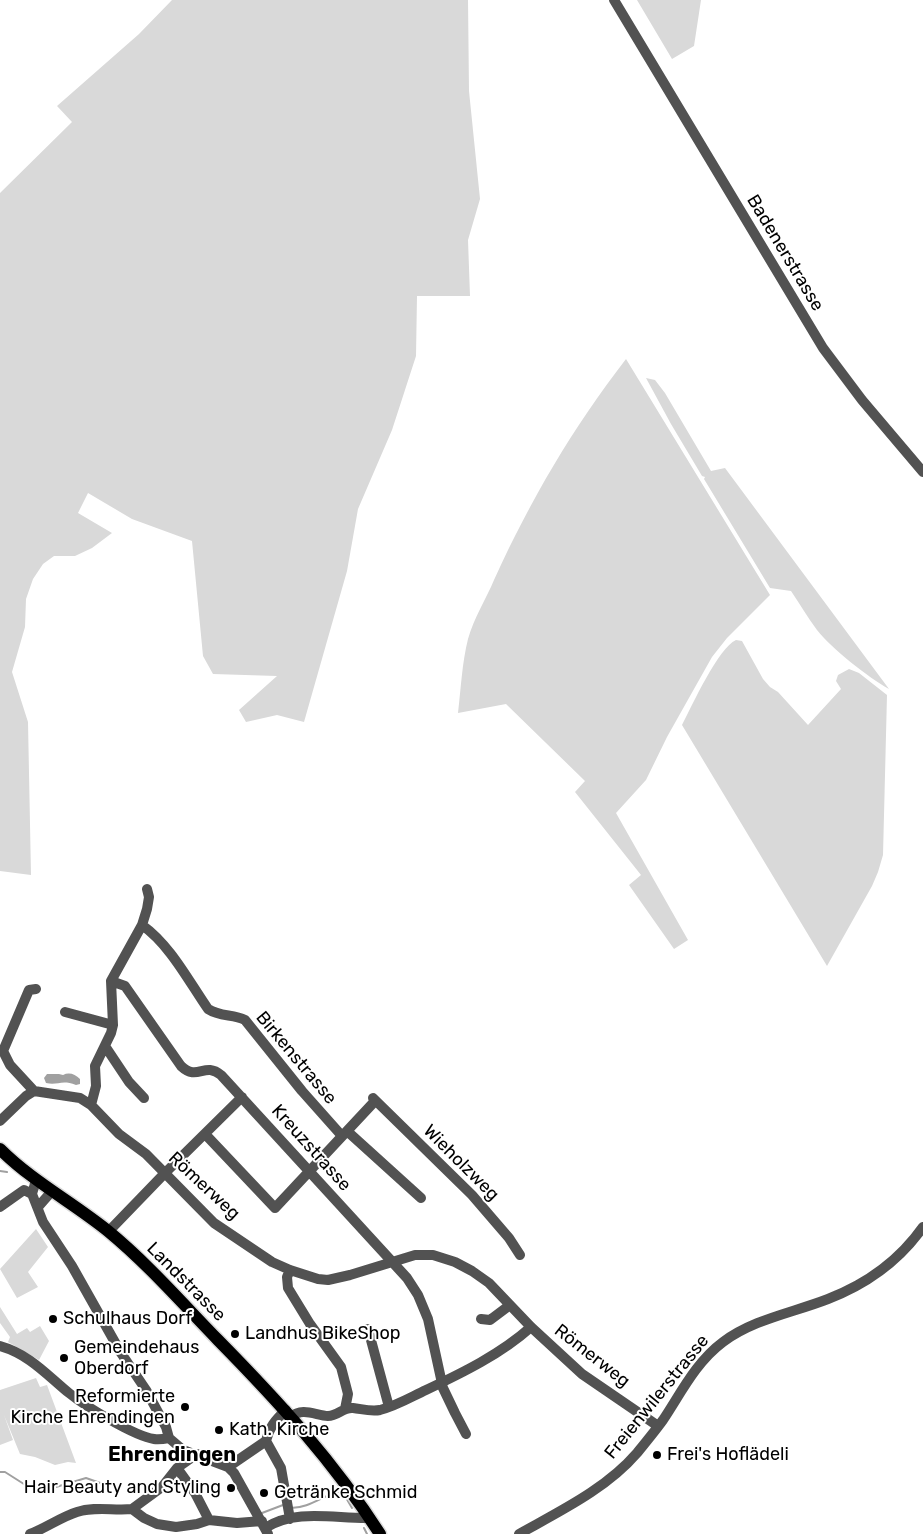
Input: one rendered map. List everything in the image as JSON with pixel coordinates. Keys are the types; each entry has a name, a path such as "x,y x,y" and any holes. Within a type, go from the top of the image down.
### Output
{"main road":[{"name":"Landstrasse","path":"0,1149 36,1180 109,1232 185,1304 288,1414 349,1487 380,1534"}],"street":[{"name":"Badenerstrasse","path":"614,0 823,348 862,400 923,472"},
{"path":"91,1105 96,1086 96,1066 114,1025 111,981 142,925 149,897 146,889"},
{"name":"Birkenstrasse","path":"142,925 152,932 164,946 208,1009 216,1014 236,1016 245,1020 302,1091 344,1133 421,1198"},
{"name":"Kreuzstrasse","path":"111,981 126,986 180,1066 187,1072 194,1073 208,1069 216,1071 408,1278 425,1311 442,1382 455,1414 466,1434"},
{"path":"0,1121 26,1096 34,1091 10,1065 3,1051 29,990 36,989"},
{"path":"65,1012 114,1025"},
{"path":"105,1046 129,1082 144,1098"},
{"name":"Römerweg","path":"34,1091 80,1098 91,1105 119,1134 146,1154 214,1223 272,1262 290,1270 328,1280 409,1256 424,1254 455,1262 472,1270 489,1283 531,1327 582,1374 658,1426"},
{"path":"109,1232 165,1173 242,1097"},
{"name":"Wieholzweg","path":"344,1133 374,1100 472,1195 509,1238 520,1254"},
{"path":"205,1134 275,1208 344,1133"},
{"path":"32,1194 36,1180"},
{"path":"0,1207 24,1190 32,1194 43,1222 72,1266 150,1396 166,1427 169,1438 183,1450 228,1467 234,1473 265,1528"},
{"path":"38,1207 52,1191"},
{"name":"Freienwilerstrasse","path":"519,1534 576,1501 613,1476 636,1454 658,1426 694,1372 724,1342 745,1328 827,1299 867,1280 893,1261 923,1227"},
{"path":"290,1270 287,1277 288,1288 310,1324 341,1367 348,1394 345,1409"},
{"path":"481,1319 490,1320 510,1305"},
{"path":"290,1519 281,1468 266,1441 268,1432 275,1420 288,1414 303,1412 329,1416 345,1409 352,1408 372,1411 389,1407 464,1372 488,1358 531,1327"},
{"path":"368,1329 389,1407"},
{"path":"0,1346 25,1356 42,1368 72,1395 102,1415 142,1436 156,1439 169,1438"},
{"path":"228,1467 266,1441"},
{"path":"30,1534 77,1512 106,1508 121,1510 141,1503 162,1487 177,1468 197,1454"},
{"path":"177,1468 195,1493 208,1518"},
{"path":"141,1503 144,1518 157,1524 176,1527 197,1524 208,1518 265,1528 271,1524 307,1516 370,1518"}],"shaded area":[{"path":"172,0 468,0 469,91 480,199 468,240 470,296 417,296 416,356 392,430 358,509 347,571 304,722 277,715 246,722 239,710 277,676 213,674 203,656 192,541 132,519 88,493 78,513 112,533 92,548 75,556 54,556 43,564 33,579 26,599 25,627 12,672 28,722 31,875 0,871 0,193 72,122 57,106 139,34"},
{"path":"637,0 701,0 694,46 672,59"},
{"path":"626,359 770,595 727,638 712,657 667,737 646,780 616,813 688,940 674,949 629,885 641,875 575,792 585,781 506,704 458,713 468,639 508,550 570,438"},
{"path":"646,378 655,380 665,393 711,471 725,468 889,689 871,678 823,637 791,591 770,588 704,479 705,477 702,476 671,424"},
{"path":"736,640 742,641 763,679 778,692 808,725 841,689 836,681 838,675 849,669 859,673 887,695 883,855 872,886 827,966 682,725 714,665 721,654"},
{"path":"47,1074 72,1074 80,1079 80,1084 46,1083 44,1078"},
{"path":"36,1229 48,1247 28,1272 38,1287 17,1298 0,1269"},
{"path":"0,1307 17,1334 27,1328 30,1332 40,1326 49,1341 39,1360 8,1342 10,1337 0,1323"},
{"path":"36,1378 40,1387 47,1385 76,1463 68,1462 55,1465 35,1457 20,1454 4,1415 13,1440 0,1445 0,1390"}],"waterway":[{"path":"0,1171 7,1172"},
{"path":"0,1472 5,1472 27,1486 46,1490 86,1478 106,1485"},
{"path":"291,1508 310,1504 341,1491 352,1508"},
{"path":"262,1513 283,1505"},
{"path":"364,1528 367,1534"}],"place":[{"name":"Schulhaus Dorf","path":"53,1319"},
{"name":"Landhus BikeShop","path":"235,1334"},
{"name":"Gemeindehaus Oberdorf","path":"64,1358"},
{"name":"Reformierte Kirche Ehrendingen","path":"185,1407"},
{"name":"Kath. Kirche","path":"219,1430"},
{"name":"Frei's Hoflädeli","path":"657,1455"},
{"name":"Hair Beauty and Styling","path":"231,1488"},
{"name":"Getränke Schmid","path":"264,1493"}],"district":[{"name":"Ehrendingen","path":"172,1455"}]}
